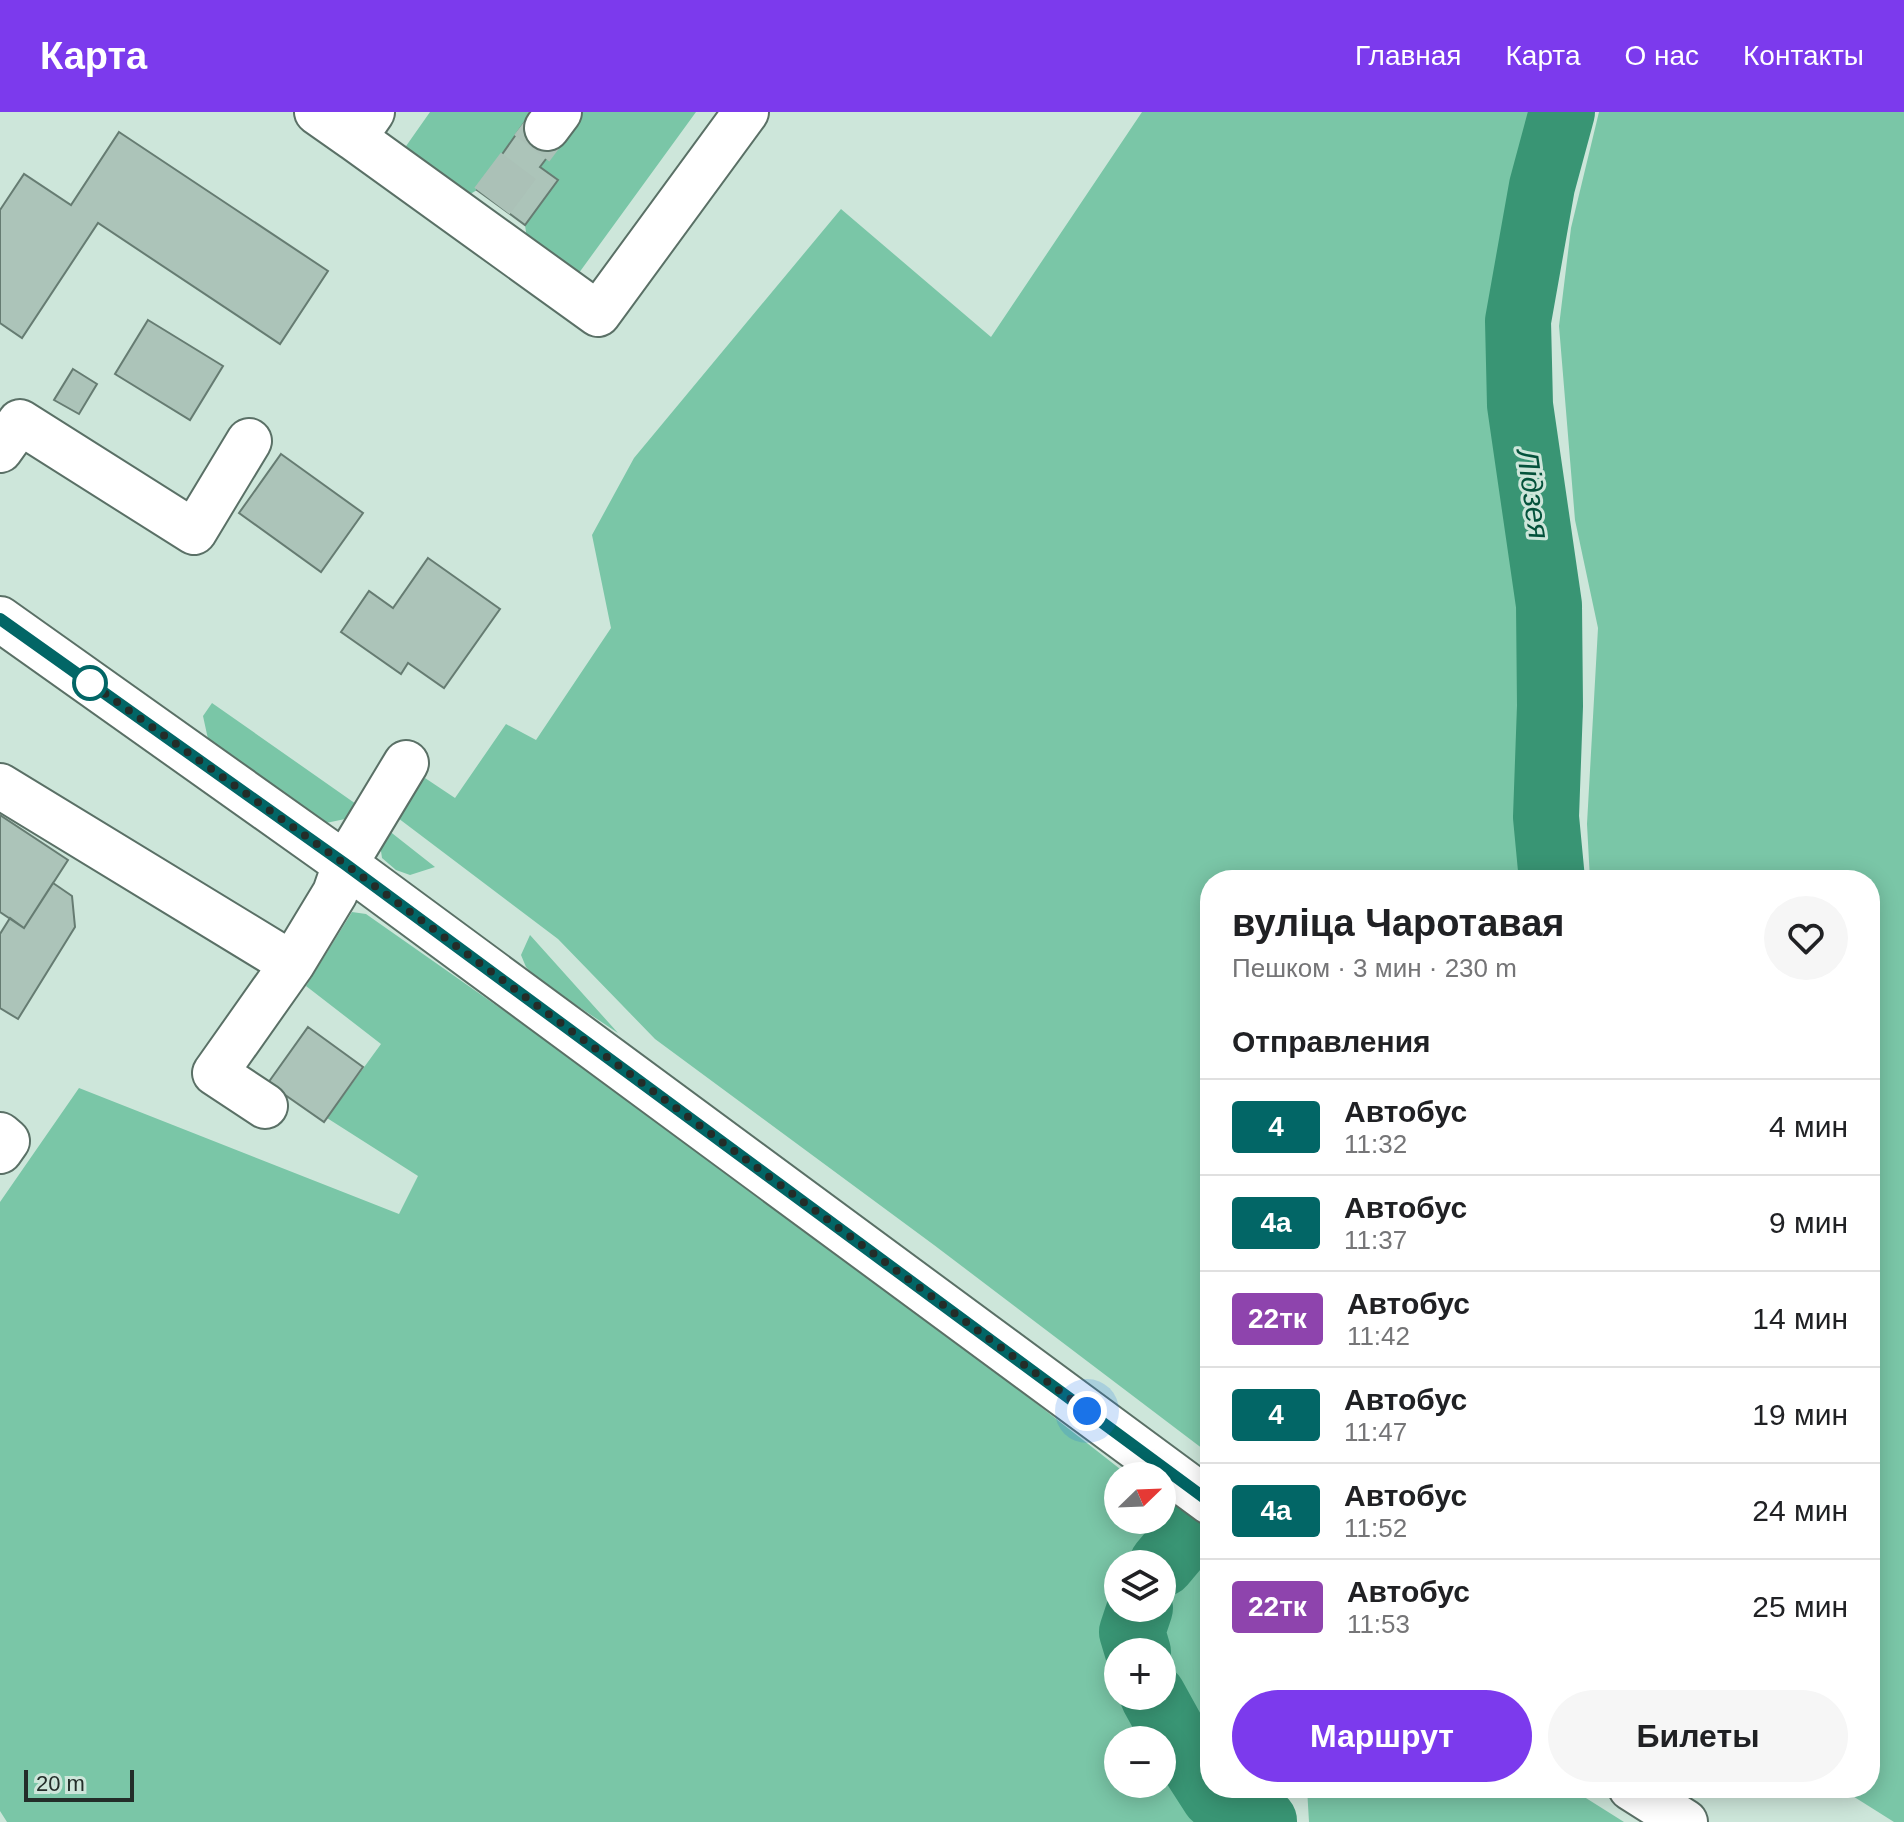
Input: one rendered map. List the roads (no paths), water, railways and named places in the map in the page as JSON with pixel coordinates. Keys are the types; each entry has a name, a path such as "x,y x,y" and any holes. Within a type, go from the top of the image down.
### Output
{"street":[{"path":"317,112 363,125 483,213 598,314 746,112"},
{"path":"7,425 194,532 249,441"},
{"path":"0,619 345,864 1200,1495"},
{"path":"265,1106 215,1073 292,964 335,893 345,864 406,763"},
{"path":"0,786 292,964"},
{"path":"0,1135 7,1141 0,1151"},
{"path":"1647,1798 1685,1822"}],"waterway":[{"name":"Лідзея","path":"1551,870 1546,817 1550,706 1549,605 1520,405 1518,321 1542,186 1562,112"},
{"path":"1174,1550 1200,1519"},
{"path":"1134,1638 1135,1622"},
{"path":"1161,1710 1200,1774"},
{"path":"1218,1798 1264,1821"}],"tunnel":[{"path":"492,201 547,128"}]}
